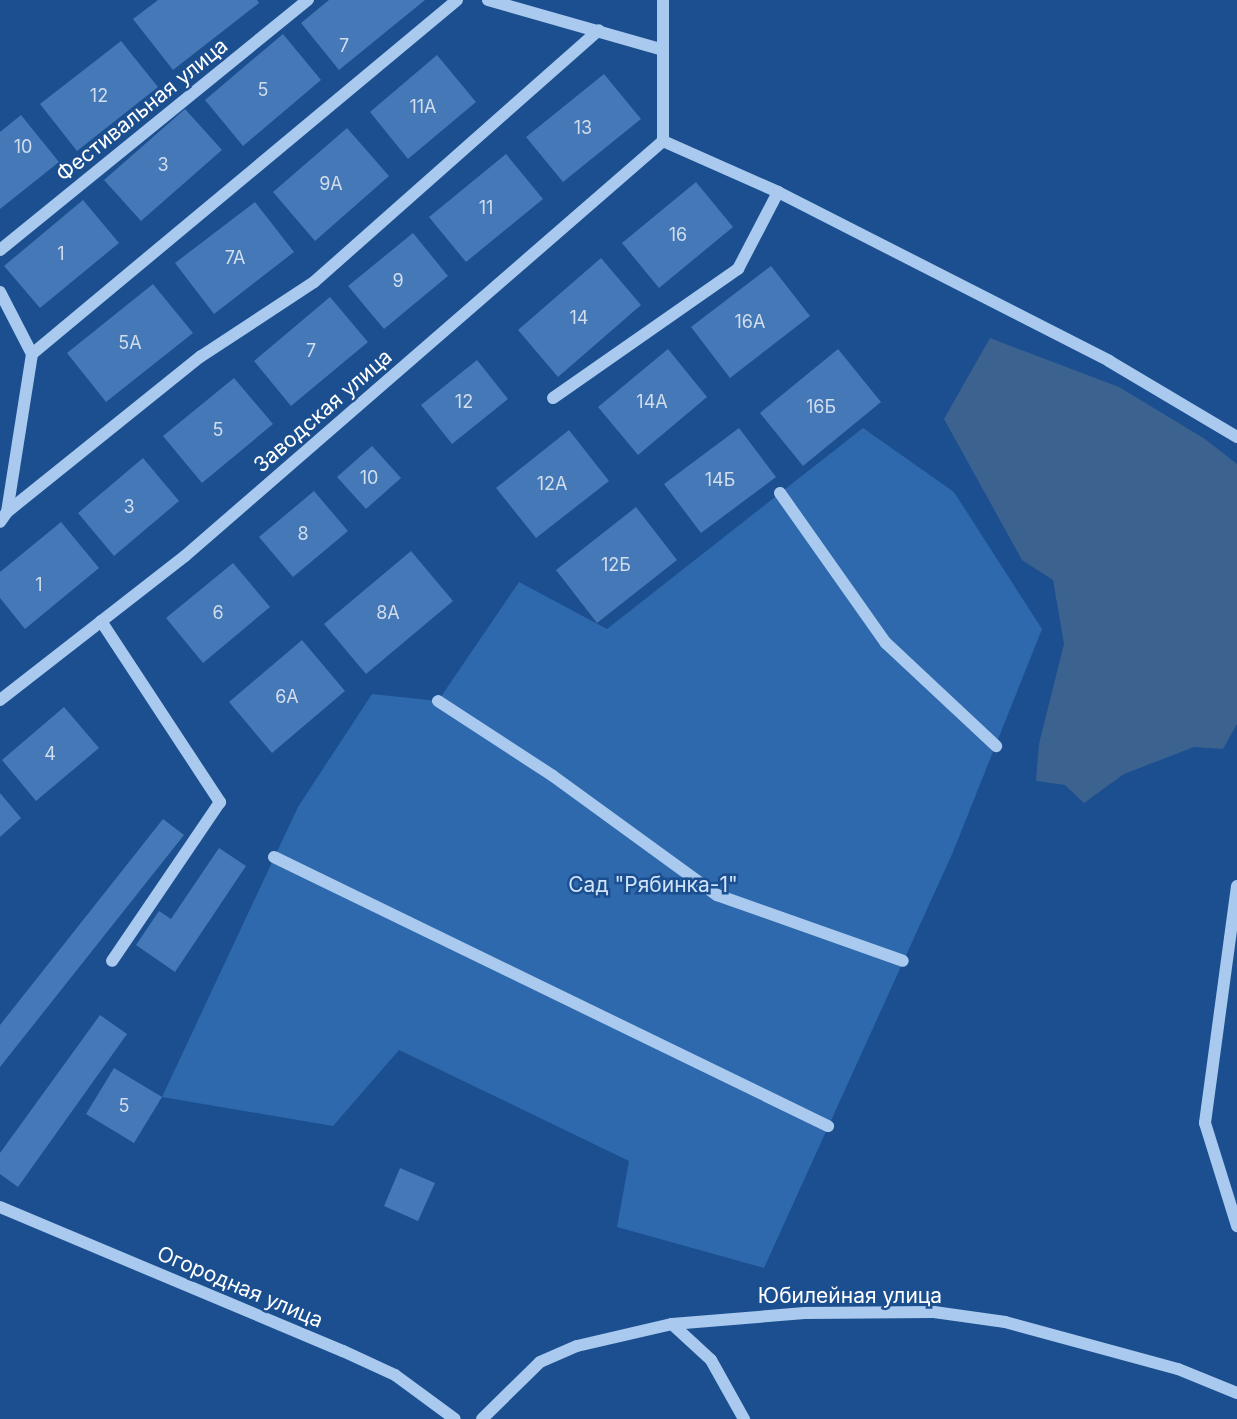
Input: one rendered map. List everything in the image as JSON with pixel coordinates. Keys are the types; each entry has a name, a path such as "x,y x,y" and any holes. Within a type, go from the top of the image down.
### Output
{"street":[{"name":"Фестивальная улица","path":"0,250 308,0"},
{"path":"32,354 457,0"},
{"path":"488,0 663,50"},
{"path":"663,0 663,141 778,192 1109,361 1237,437"},
{"path":"4,517 200,357 314,282 599,30"},
{"name":"Заводская улица","path":"0,699 196,547 663,141"},
{"path":"553,398 738,269 778,192"},
{"path":"0,292 32,354 4,517"},
{"path":"780,493 886,643 996,746"},
{"path":"101,621 220,802 112,961"},
{"path":"438,701 553,776 718,895 903,961"},
{"path":"274,857 828,1126"},
{"path":"1237,886 1205,1124 1237,1226"},
{"name":"Огородная улица","path":"0,1207 353,1355 406,1382 455,1419"},
{"name":"Юбилейная улица","path":"482,1419 540,1363 577,1346 672,1324 804,1313 934,1312 1066,1336 1178,1369 1237,1393"},
{"path":"672,1324 711,1360 744,1419"}],"green space":[{"name":"Сад \"Рябинка-1\"","path":"863,428 954,492 1042,629 953,852 764,1268 617,1227 629,1161 399,1050 333,1126 162,1097 298,807 372,694 438,701 519,582 607,629"}],"shaded area":[{"path":"990,338 1119,387 1205,439 1237,464 1237,724 1223,749 1194,747 1124,774 1084,803 1065,785 1036,781 1039,744 1064,644 1053,580 1022,560 944,419"}],"building":[{"path":"158,0 257,0 259,3 173,70 133,19"},
{"path":"329,0 425,0 339,70 301,23"},
{"path":"283,34 321,80 243,146 205,100"},
{"path":"121,41 158,87 77,151 40,104"},
{"path":"437,55 476,102 408,159 370,112"},
{"path":"604,74 641,119 563,182 526,137"},
{"path":"185,109 222,150 141,221 104,180"},
{"path":"21,115 59,162 0,209 0,132"},
{"path":"347,128 389,176 315,241 273,192"},
{"path":"506,154 543,199 466,262 429,217"},
{"path":"696,182 733,227 659,288 622,243"},
{"path":"83,200 119,243 40,308 4,266"},
{"path":"255,202 294,252 214,314 175,263"},
{"path":"413,233 448,276 384,329 348,286"},
{"path":"601,258 641,305 558,377 518,330"},
{"path":"771,266 810,316 730,378 691,327"},
{"path":"153,284 193,333 106,402 67,353"},
{"path":"330,297 368,342 291,406 254,361"},
{"path":"668,349 707,397 638,455 598,407"},
{"path":"838,349 881,402 803,466 760,413"},
{"path":"477,360 508,399 452,444 421,405"},
{"path":"234,378 273,424 202,483 163,436"},
{"path":"739,428 776,477 701,533 664,484"},
{"path":"569,430 609,481 536,538 496,488"},
{"path":"372,446 401,478 366,509 337,477"},
{"path":"143,458 179,501 114,556 78,513"},
{"path":"314,491 348,531 293,577 259,537"},
{"path":"636,507 677,560 597,623 556,570"},
{"path":"61,522 99,568 25,629 0,598 0,572"},
{"path":"411,551 453,601 366,674 324,624"},
{"path":"233,563 270,607 203,663 166,618"},
{"path":"302,640 345,691 272,753 229,702"},
{"path":"64,707 99,748 36,801 2,760"},
{"path":"0,793 21,818 0,837"},
{"path":"163,819 184,835 0,1067 0,1025"},
{"path":"219,848 246,866 175,972 136,945 159,911 171,919"},
{"path":"100,1015 127,1034 18,1187 0,1174 0,1153"},
{"path":"114,1068 162,1097 134,1143 86,1114"},
{"path":"400,1168 435,1183 418,1221 384,1206"}]}
